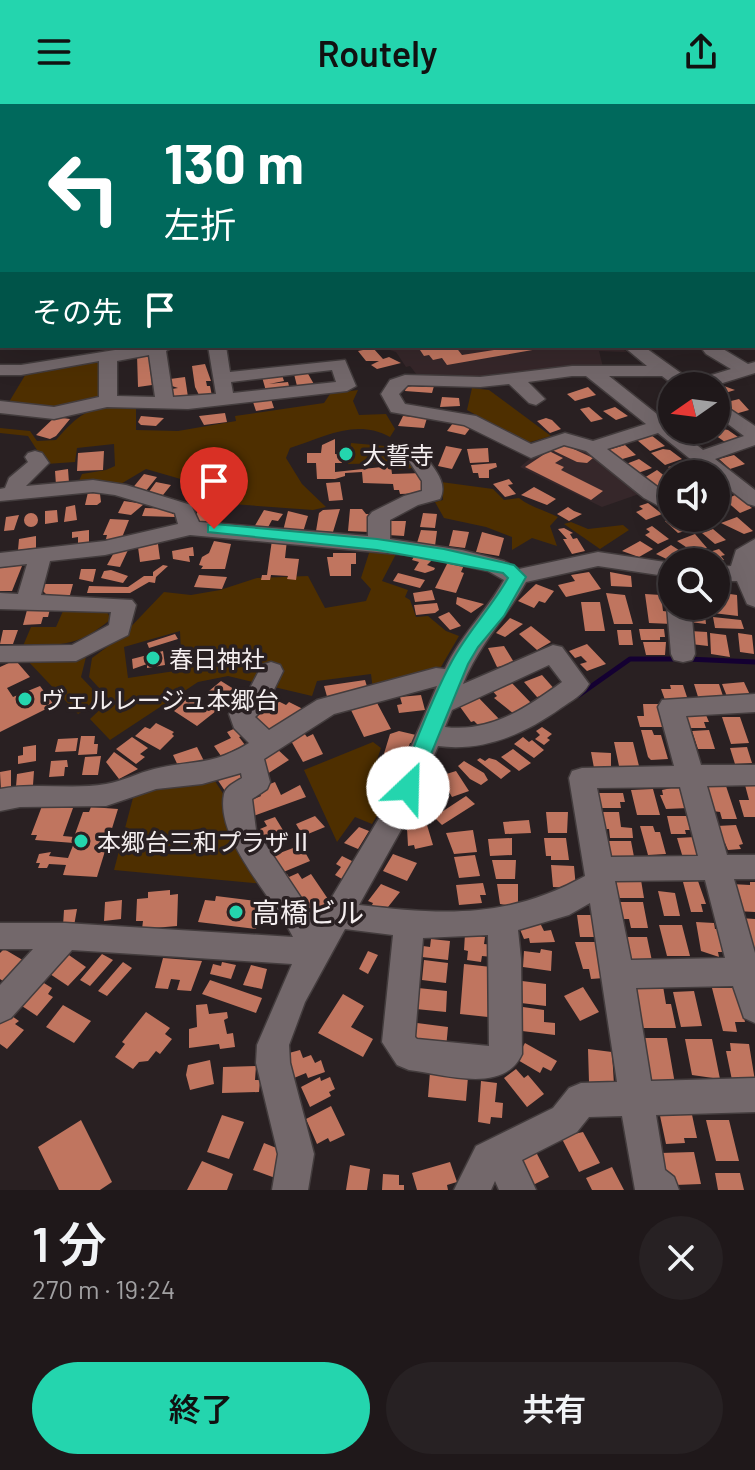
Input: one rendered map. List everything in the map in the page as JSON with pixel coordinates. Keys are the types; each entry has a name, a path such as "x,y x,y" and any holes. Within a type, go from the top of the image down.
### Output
{"street":[{"path":"0,370 21,370 99,356 108,358 156,348"},
{"path":"161,348 165,404"},
{"path":"217,348 224,399"},
{"path":"635,348 666,371"},
{"path":"712,350 751,369"},
{"path":"107,401 110,388 108,358"},
{"path":"0,407 54,413 107,401 165,404 356,385 339,364 223,378"},
{"path":"730,375 751,369"},
{"path":"658,498 593,447 565,439 531,452 469,420 398,408 390,394 396,384 405,380 480,382 572,371 666,371"},
{"path":"593,373 658,424"},
{"path":"514,379 536,399"},
{"path":"730,417 755,437"},
{"path":"593,447 658,427"},
{"path":"700,457 755,437"},
{"path":"683,444 755,500"},
{"path":"8,494 16,482 39,463 35,457"},
{"path":"379,545 379,517 411,500 433,495 432,481 419,461"},
{"path":"8,494 71,486 119,489 184,509 190,528"},
{"path":"730,488 736,486"},
{"path":"0,560 41,555 104,557 190,528 379,545 477,560 508,569 517,577"},
{"path":"755,546 744,555 755,599"},
{"path":"27,602 41,555"},
{"path":"290,1190 296,1154 273,1063 273,1045 291,997 396,814 471,643 498,612 517,577 598,559 658,568"},
{"path":"730,574 750,573"},
{"path":"0,601 124,605 120,629 76,653 0,654"},
{"path":"680,620 683,654"},
{"path":"431,735 454,740 495,734 539,713 577,684 553,653 448,691"},
{"path":"0,800 20,796 106,795 156,779 202,774 236,764 326,707 436,677 448,691"},
{"path":"225,712 266,680 257,700 242,714 259,749 257,782 238,794 242,832 303,925 315,952"},
{"path":"755,703 671,707 689,776 750,972 755,1008"},
{"path":"661,1190 649,1180 618,974 582,778 755,775"},
{"path":"338,915 451,926 502,921 558,906 598,876 755,867"},
{"path":"409,924 398,1042 409,1054 490,1064 505,1054 506,959 502,921"},
{"path":"0,936 65,936 315,952"},
{"path":"0,1008 65,936"},
{"path":"618,974 750,972"},
{"path":"472,1190 488,1158 565,1120 581,1100 755,1095"},
{"path":"500,1153 518,1190"}],"shaded area":[{"path":"384,348 621,348 627,352 599,351 603,367 468,379 417,375 410,366 406,367 396,352"},
{"path":"96,359 103,361 99,400 53,410 9,402 27,372"},
{"path":"472,388 489,390 551,436 527,443 467,410"},
{"path":"358,390 353,401 359,415 386,414 395,429 390,437 365,429 340,431 290,448 286,458 302,484 326,507 313,510 232,504 192,490 184,480 146,469 119,485 78,483 82,474 115,466 114,444 77,448 75,462 46,464 28,436 0,433 0,428 30,431 37,441 56,440 82,415 110,407 136,408 136,430 178,431 236,421 235,416 324,403 330,394"},
{"path":"351,443 407,448 412,468 399,470 393,463 348,464"},
{"path":"559,445 580,446 639,494 602,507 520,467 533,456"},
{"path":"441,482 493,489 504,500 519,498 558,517 550,526 557,546 532,538 512,550 512,537 486,527 444,518 435,502 443,500"},
{"path":"571,522 588,529 623,525 629,530 600,549 564,524"},
{"path":"370,550 396,554 382,581 408,590 405,597 410,600 416,617 428,616 446,631 459,636 438,672 373,690 371,674 317,681 312,696 228,676 198,682 110,740 90,719 110,700 89,677 92,658 122,636 164,592 191,595 257,578 308,576 325,608 366,601 371,589 361,578","holes":["180,631 182,670 128,678 124,647"]},
{"path":"63,611 107,612 111,619 89,635 70,642 23,646 31,627 56,627"},
{"path":"86,657 81,677 102,699 78,714 26,659"},
{"path":"373,742 381,748 373,772 397,782 372,824 355,817 337,842 304,770"},
{"path":"213,778 265,884 114,870 134,794 151,784"}],"building":[{"path":"373,348 383,359 389,357 401,363 377,369 371,365 379,361 366,361 358,351"},
{"path":"419,348 457,348 462,355 494,350 492,348 544,348 447,365 442,358 433,360 429,355 424,356"},
{"path":"146,354 152,385 138,387 137,355"},
{"path":"205,364 211,381 206,381 207,386 210,386 212,396 200,397 192,366"},
{"path":"307,372 315,386 297,386 294,374"},
{"path":"282,375 284,381 269,384 288,382 289,386 266,391 262,377"},
{"path":"185,377 188,397 174,399 172,389 178,388 172,386 170,379"},
{"path":"434,386 432,393 405,391 406,387"},
{"path":"588,387 596,395 575,401 567,394"},
{"path":"442,397 459,398 460,406 440,407"},
{"path":"271,399 274,408 256,411 253,402"},
{"path":"739,399 749,410 735,414 730,409 730,401"},
{"path":"589,407 603,419 591,422 580,409"},
{"path":"615,407 628,416 616,420 603,411"},
{"path":"225,413 227,422 204,425 199,416"},
{"path":"141,416 164,418 156,426 141,425 138,422"},
{"path":"403,416 427,418 424,428 398,426"},
{"path":"55,417 70,419 50,439 36,435"},
{"path":"546,418 561,429 550,433 537,421"},
{"path":"453,423 471,427 465,435 447,431"},
{"path":"651,435 658,444 665,446 650,451 637,440"},
{"path":"335,439 335,454 341,454 342,463 335,463 335,472 391,466 392,474 423,473 425,493 400,494 399,490 394,490 393,484 363,483 362,472 345,473 345,476 335,479 317,479 316,463 307,463 307,453 321,453 322,445"},
{"path":"565,445 593,458 587,463 577,462 552,450"},
{"path":"625,445 636,455 619,460 608,450"},
{"path":"446,446 462,449 452,469 438,466"},
{"path":"488,448 489,462 470,463 467,449"},
{"path":"670,450 682,459 659,460 651,453"},
{"path":"104,451 103,470 77,471 78,453"},
{"path":"549,451 563,458 555,463 564,467 561,470 603,491 591,500 525,467"},
{"path":"734,455 745,464 730,469 730,460 719,459"},
{"path":"639,459 652,468 638,473 626,464"},
{"path":"496,463 497,467 489,470 489,478 479,478 478,473 473,473 471,465"},
{"path":"68,469 69,483 56,485 55,471"},
{"path":"657,470 658,486 654,487 644,478"},
{"path":"144,474 157,477 145,492 131,490"},
{"path":"509,479 513,484 508,485 516,494 505,497 493,484"},
{"path":"156,482 171,485 163,495 148,493"},
{"path":"340,482 343,500 329,501 326,483"},
{"path":"534,487 556,499 547,505 521,495"},
{"path":"88,492 100,494 101,502 85,505"},
{"path":"735,495 752,508 740,513 730,504 730,498"},
{"path":"124,501 144,504 131,515 118,513"},
{"path":"648,503 658,511 658,516 646,520 636,512 643,509 639,506"},
{"path":"75,505 77,520 64,522 66,507"},
{"path":"568,507 582,514 569,521 557,514"},
{"path":"145,508 173,509 175,517 142,516"},
{"path":"218,509 213,522 193,521 198,511"},
{"path":"340,509 333,532 316,531 319,513"},
{"path":"350,509 362,509 366,514 371,514 369,532 348,531"},
{"path":"57,510 58,522 45,524 45,511"},
{"path":"264,510 283,514 278,521 272,520 266,531 253,529"},
{"path":"288,511 308,516 303,532 283,531"},
{"path":"31,513 38,520 31,527 24,520"},
{"path":"423,513 437,514 435,528 420,527"},
{"path":"19,515 14,530 4,531 6,517"},
{"path":"737,517 753,531 744,534 730,527 730,520"},
{"path":"110,519 129,520 121,540 106,539 107,535 103,535"},
{"path":"389,521 406,521 404,536 388,535"},
{"path":"652,526 669,539 658,544 645,535 650,532 646,529"},
{"path":"564,528 573,533 570,534 573,539 577,538 585,551 572,554 563,539 567,539 558,529"},
{"path":"89,530 89,544 78,545 78,537 72,538 72,532"},
{"path":"421,530 437,531 435,546 417,543"},
{"path":"453,530 469,532 465,548 449,546"},
{"path":"482,532 504,538 499,556 476,552"},
{"path":"717,532 726,540 715,544 702,533"},
{"path":"695,534 707,548 688,548 677,541"},
{"path":"36,536 36,548 18,550 19,539"},
{"path":"272,540 287,540 285,558 299,559 296,580 271,575 270,580 261,580 262,575 267,575"},
{"path":"214,541 231,544 225,569 201,569 202,557 209,553"},
{"path":"640,541 653,549 639,557 622,551"},
{"path":"158,544 160,559 140,562 138,547"},
{"path":"193,547 194,556 189,556 190,562 173,559 172,551"},
{"path":"116,549 128,550 120,567 107,565"},
{"path":"333,553 356,553 356,564 351,564 351,576 330,576 327,557 333,557"},
{"path":"416,553 434,558 427,565 434,570 425,573 414,570 419,562 412,560"},
{"path":"449,560 464,565 456,593 435,588"},
{"path":"163,565 168,566 156,577 155,583 149,582 130,593 87,593 89,586 128,587 144,576 153,576 153,572"},
{"path":"22,566 12,591 0,591 0,568"},
{"path":"81,569 96,569 93,582 79,579"},
{"path":"111,570 128,576 123,583 101,578 104,571"},
{"path":"589,572 601,589 566,597 558,585 575,581 571,575"},
{"path":"610,572 631,576 632,587 611,586"},
{"path":"398,573 425,580 420,588 393,581"},
{"path":"199,575 227,577 222,589 194,587"},
{"path":"44,584 73,584 70,595 48,596 43,591"},
{"path":"536,584 554,591 545,603 539,601 534,608 518,601"},
{"path":"432,590 435,600 415,602 413,593"},
{"path":"606,593 625,595 633,624 614,624"},
{"path":"645,594 658,595 658,620 671,620 672,624 649,623"},
{"path":"730,594 737,595 738,616 730,615"},
{"path":"457,597 484,604 471,613 456,604"},
{"path":"581,602 600,602 605,631 585,631"},
{"path":"437,603 439,610 435,613 416,615 414,605"},
{"path":"50,609 48,617 43,617 41,624 23,625 27,610"},
{"path":"449,612 461,626 450,630 438,617"},
{"path":"510,618 523,624 505,637 496,633"},
{"path":"730,619 741,620 744,629 715,628 714,620"},
{"path":"706,620 706,624 690,622"},
{"path":"531,626 551,642 537,650 519,634"},
{"path":"639,629 664,629 665,637 641,640"},
{"path":"3,630 18,630 13,644 0,644"},
{"path":"617,630 631,630 633,645 619,645"},
{"path":"690,631 707,632 708,646 691,644"},
{"path":"710,633 726,635 730,657 711,654"},
{"path":"738,633 752,635 754,654 740,652"},
{"path":"175,634 178,639 149,648 147,643"},
{"path":"643,642 666,642 665,655 646,655"},
{"path":"587,644 606,664 587,671 580,664 587,662 581,656 575,658 569,651"},
{"path":"504,646 515,664 497,667 488,648"},
{"path":"163,651 165,665 147,668 147,664 133,669 132,659"},
{"name":"ヴェルレージュ本郷台","path":"17,662 30,677 7,688 13,697 40,686 54,705 0,732 0,667"},
{"path":"542,675 557,692 537,697 524,682"},
{"path":"508,679 533,705 514,714 494,698 497,696 490,688"},
{"path":"365,680 369,693 328,700 324,686"},
{"path":"221,681 237,691 225,701 209,691"},
{"path":"744,682 751,697 728,699 722,684"},
{"path":"694,684 719,684 724,699 699,700"},
{"path":"670,685 683,685 688,700 665,700 661,689 671,689"},
{"path":"421,695 425,710 399,713 397,705 402,704 400,697"},
{"path":"476,695 501,721 483,730 474,721 471,722 458,704"},
{"path":"188,697 207,710 210,707 216,711 197,726 174,711"},
{"path":"274,699 303,709 273,733 252,722"},
{"path":"376,701 391,729 364,737 350,708"},
{"path":"643,704 660,704 666,727 640,727 637,716 644,716"},
{"path":"683,715 706,715 709,722 704,722 706,728 687,728"},
{"path":"722,717 740,717 749,743 731,744"},
{"path":"156,723 174,732 174,736 160,750 135,736"},
{"path":"238,727 244,735 239,737 245,745 221,756 214,746 231,738 227,732"},
{"path":"542,727 552,734 544,745 535,739 540,735 536,731"},
{"path":"641,730 652,730 654,735 661,735 668,759 651,760 648,757"},
{"path":"709,730 715,749 698,749 692,731"},
{"path":"399,731 416,735 414,743 410,743 407,751 402,750 395,773 379,770 390,734"},
{"path":"304,733 307,737 313,734 323,754 303,762 290,739"},
{"path":"81,736 95,736 97,754 78,755"},
{"path":"132,737 148,748 140,754 145,757 136,764 116,749"},
{"path":"523,737 544,750 534,758 514,744"},
{"path":"78,738 76,751 55,752 58,739"},
{"path":"614,742 633,742 639,766 619,766"},
{"path":"36,745 36,761 18,764 23,747"},
{"path":"197,747 204,761 180,770 173,755"},
{"path":"747,747 752,763 735,764 730,748"},
{"path":"276,748 289,760 267,774 257,760"},
{"path":"513,749 531,763 519,771 501,757"},
{"path":"114,752 138,769 119,779 106,762"},
{"path":"591,752 611,753 611,768 594,768"},
{"path":"101,756 98,775 82,775 85,757"},
{"path":"67,760 64,776 49,777 51,761"},
{"path":"477,760 496,760 511,771 501,779"},
{"path":"464,761 484,773 488,780 481,785 470,779 458,766"},
{"path":"247,765 251,780 225,791 217,779"},
{"path":"11,770 11,789 1,791 0,772"},
{"path":"34,771 33,785 16,787 17,774"},
{"path":"456,771 469,791 452,797 440,776"},
{"path":"275,782 281,795 300,785 306,797 253,816 249,801 261,796 257,789"},
{"path":"745,785 755,785 755,817 744,817 739,800 749,800"},
{"path":"681,786 688,808 666,809 660,795 663,795 662,790"},
{"path":"706,786 726,786 737,819 722,819 720,812 713,811"},
{"path":"441,787 449,798 420,810 425,793"},
{"path":"653,789 660,815 637,815 631,790"},
{"path":"597,793 623,793 625,802 620,802 621,808 600,808"},
{"path":"466,796 475,804 442,825 434,817"},
{"name":"本郷台三和プラザⅡ","path":"42,806 73,808 63,836 74,837 83,812 89,812 91,807 118,809 97,877 63,875 66,865 49,864 47,868 38,868 39,854 51,852 49,856 68,858 74,843 35,840 37,835 31,835"},
{"path":"546,812 568,812 567,833 548,833"},
{"path":"601,812 619,812 621,827 632,828 633,838 610,838 609,829 603,829"},
{"path":"315,816 325,827 303,836 296,824"},
{"path":"667,816 687,816 690,830 685,830 686,834 671,834"},
{"path":"275,817 289,840 271,848 260,829 267,826 264,821"},
{"path":"529,820 531,833 505,834 503,822"},
{"path":"427,825 433,845 415,849 414,845 408,846 407,828"},
{"path":"736,825 743,844 739,845 741,849 728,850 725,843 720,844 717,826"},
{"path":"640,826 653,826 655,832 660,832 666,854 648,855"},
{"path":"359,827 369,831 358,849 344,843"},
{"path":"473,830 477,852 454,854 446,833"},
{"path":"695,837 699,859 683,858 677,838"},
{"path":"512,838 512,855 490,856 488,839"},
{"path":"544,838 566,838 569,860 551,860 551,856 546,856"},
{"path":"605,841 631,841 635,862 610,860"},
{"path":"301,845 310,861 281,873 272,856"},
{"path":"393,854 417,863 407,881 383,871"},
{"path":"475,855 480,876 459,878 454,857"},
{"path":"342,856 354,862 342,879 335,875 341,867 336,864"},
{"path":"492,860 516,860 515,879 496,879"},
{"path":"551,865 574,866 576,888 553,887"},
{"path":"298,873 302,879 311,874 330,902 310,918 281,877"},
{"path":"641,880 644,898 619,898 616,881"},
{"path":"698,881 706,904 701,904 703,912 691,912 683,882"},
{"path":"750,882 755,882 755,912 736,911 731,884 750,885"},
{"path":"483,883 486,895 480,895 482,903 459,905 456,885"},
{"path":"381,884 400,892 384,912 371,907 373,903 368,901"},
{"path":"497,884 518,884 518,907 500,904"},
{"path":"170,890 170,895 178,894 177,926 142,929 143,921 136,921 137,899 148,898 148,892"},
{"path":"658,891 675,893 680,916 664,916"},
{"name":"高橋ビル","path":"216,896 273,903 268,924 257,923 256,929 198,922 205,900 215,901"},
{"path":"122,900 121,919 104,921 105,902"},
{"path":"618,902 643,902 648,928 631,928 629,919 621,919"},
{"path":"77,909 74,926 63,926 64,910"},
{"path":"577,915 593,915 597,937 580,937"},
{"path":"740,918 755,919 755,953"},
{"path":"696,922 714,923 715,929 719,929 724,952 718,952 719,957 701,951"},
{"path":"540,923 544,931 551,930 555,942 530,943 529,938 524,939 519,927"},
{"path":"659,925 682,925 690,956 667,956"},
{"path":"465,934 485,937 484,944 494,945 493,957 482,956 481,962 467,960"},
{"path":"625,937 647,937 652,961 629,961"},
{"path":"431,939 450,941 448,960 422,957 423,946 430,947"},
{"path":"575,942 598,942 604,978 591,979 589,969 583,969"},
{"path":"4,949 26,962 7,984 0,979 0,953"},
{"path":"541,949 552,951 551,971 523,967 524,951 540,953"},
{"path":"368,951 378,955 368,974 359,969"},
{"path":"66,953 86,967 68,986 47,972"},
{"path":"102,954 113,960 90,986 80,980"},
{"path":"163,958 202,961 191,991 177,990 180,980 171,979 168,989 155,988"},
{"path":"424,960 448,963 446,983 422,980"},
{"path":"123,962 132,968 107,996 98,991"},
{"path":"222,962 236,965 231,979 210,974 213,964 221,966"},
{"path":"464,964 491,967 488,1017 460,1014"},
{"path":"251,965 267,969 262,989 243,985"},
{"path":"39,980 52,988 48,994 53,997 37,1016 19,1004"},
{"path":"210,980 262,998 256,1013 202,994"},
{"path":"522,981 546,984 546,1006 521,1003"},
{"path":"663,986 666,1004 671,1004 676,1028 641,1028 634,987"},
{"path":"583,987 599,1012 580,1021 564,996"},
{"path":"418,988 447,991 446,1012 416,1009"},
{"path":"712,988 737,988 745,1022 735,1022 737,1032 723,1031"},
{"path":"694,991 702,1026 681,1027 673,992"},
{"path":"343,994 364,1006 351,1027 373,1039 363,1057 318,1033"},
{"path":"207,1004 209,1014 227,1012 228,1018 224,1020 227,1034 233,1033 235,1047 220,1049 219,1044 189,1048 189,1029 197,1027 196,1005"},
{"path":"63,1005 91,1021 74,1043 46,1027"},
{"path":"523,1007 544,1010 544,1022 555,1023 555,1035 522,1031"},
{"path":"146,1012 170,1028 165,1034 172,1039 160,1054 156,1051 148,1061 139,1062 133,1069 115,1057 125,1044 122,1042"},
{"path":"9,1014 19,1021 15,1024 24,1030 7,1049 0,1044 0,1024"},
{"path":"417,1023 448,1027 446,1048 415,1044"},
{"path":"641,1038 667,1038 675,1084 648,1084"},
{"path":"685,1039 712,1039 720,1079 692,1075"},
{"path":"525,1043 557,1061 551,1071 543,1067 540,1073 516,1059"},
{"path":"730,1043 749,1044 755,1081 732,1080 726,1051 731,1051"},
{"path":"588,1049 612,1052 614,1085 589,1082"},
{"path":"300,1050 303,1058 311,1055 315,1063 321,1060 325,1072 308,1078 306,1073 294,1078 289,1053"},
{"path":"210,1060 214,1084 190,1090 186,1075 188,1065"},
{"path":"256,1066 255,1080 260,1080 259,1092 222,1093 223,1067"},
{"path":"516,1069 524,1078 528,1075 544,1094 527,1107 504,1078"},
{"path":"430,1072 468,1077 466,1101 428,1097"},
{"path":"320,1077 321,1081 330,1077 335,1089 329,1092 331,1096 310,1107 301,1087"},
{"path":"481,1081 497,1083 495,1102 503,1103 502,1118 491,1117 490,1124 478,1122"},
{"path":"331,1106 345,1135 317,1144 306,1119"},
{"path":"691,1110 697,1138 684,1138 685,1143 666,1144 659,1111"},
{"path":"222,1115 244,1122 229,1159 207,1152"},
{"path":"81,1120 112,1182 100,1190 59,1190 38,1147"},
{"path":"706,1120 729,1120 739,1161 716,1161"},
{"path":"583,1132 600,1163 579,1172 561,1137"},
{"path":"264,1143 279,1149 278,1179 253,1170"},
{"path":"536,1152 549,1177 529,1187 516,1161"},
{"path":"694,1152 701,1184 675,1185 666,1178 660,1153"},
{"path":"202,1161 233,1174 227,1190 187,1190"},
{"path":"450,1162 457,1182 447,1185 448,1190 417,1190 412,1173"},
{"path":"350,1165 370,1169 367,1190 346,1190"},
{"path":"612,1167 624,1190 592,1190 586,1178"},
{"path":"715,1173 740,1173 744,1190 718,1190"},
{"path":"383,1174 399,1175 399,1185 404,1185 404,1190 382,1190"}],"waterway":[{"path":"579,695 630,659 677,659"},
{"path":"687,659 755,662"}],"place":[{"name":"大誓寺","path":"346,454"},
{"name":"春日神社","path":"153,658"},
{"name":"ヴェルレージュ本郷台","path":"25,699"},
{"name":"本郷台三和プラザⅡ","path":"81,841"},
{"name":"高橋ビル","path":"236,912"}],"route":[{"path":"214,529 377,544 477,560 508,569 517,577 498,612 471,643 459,664 408,788"}]}
